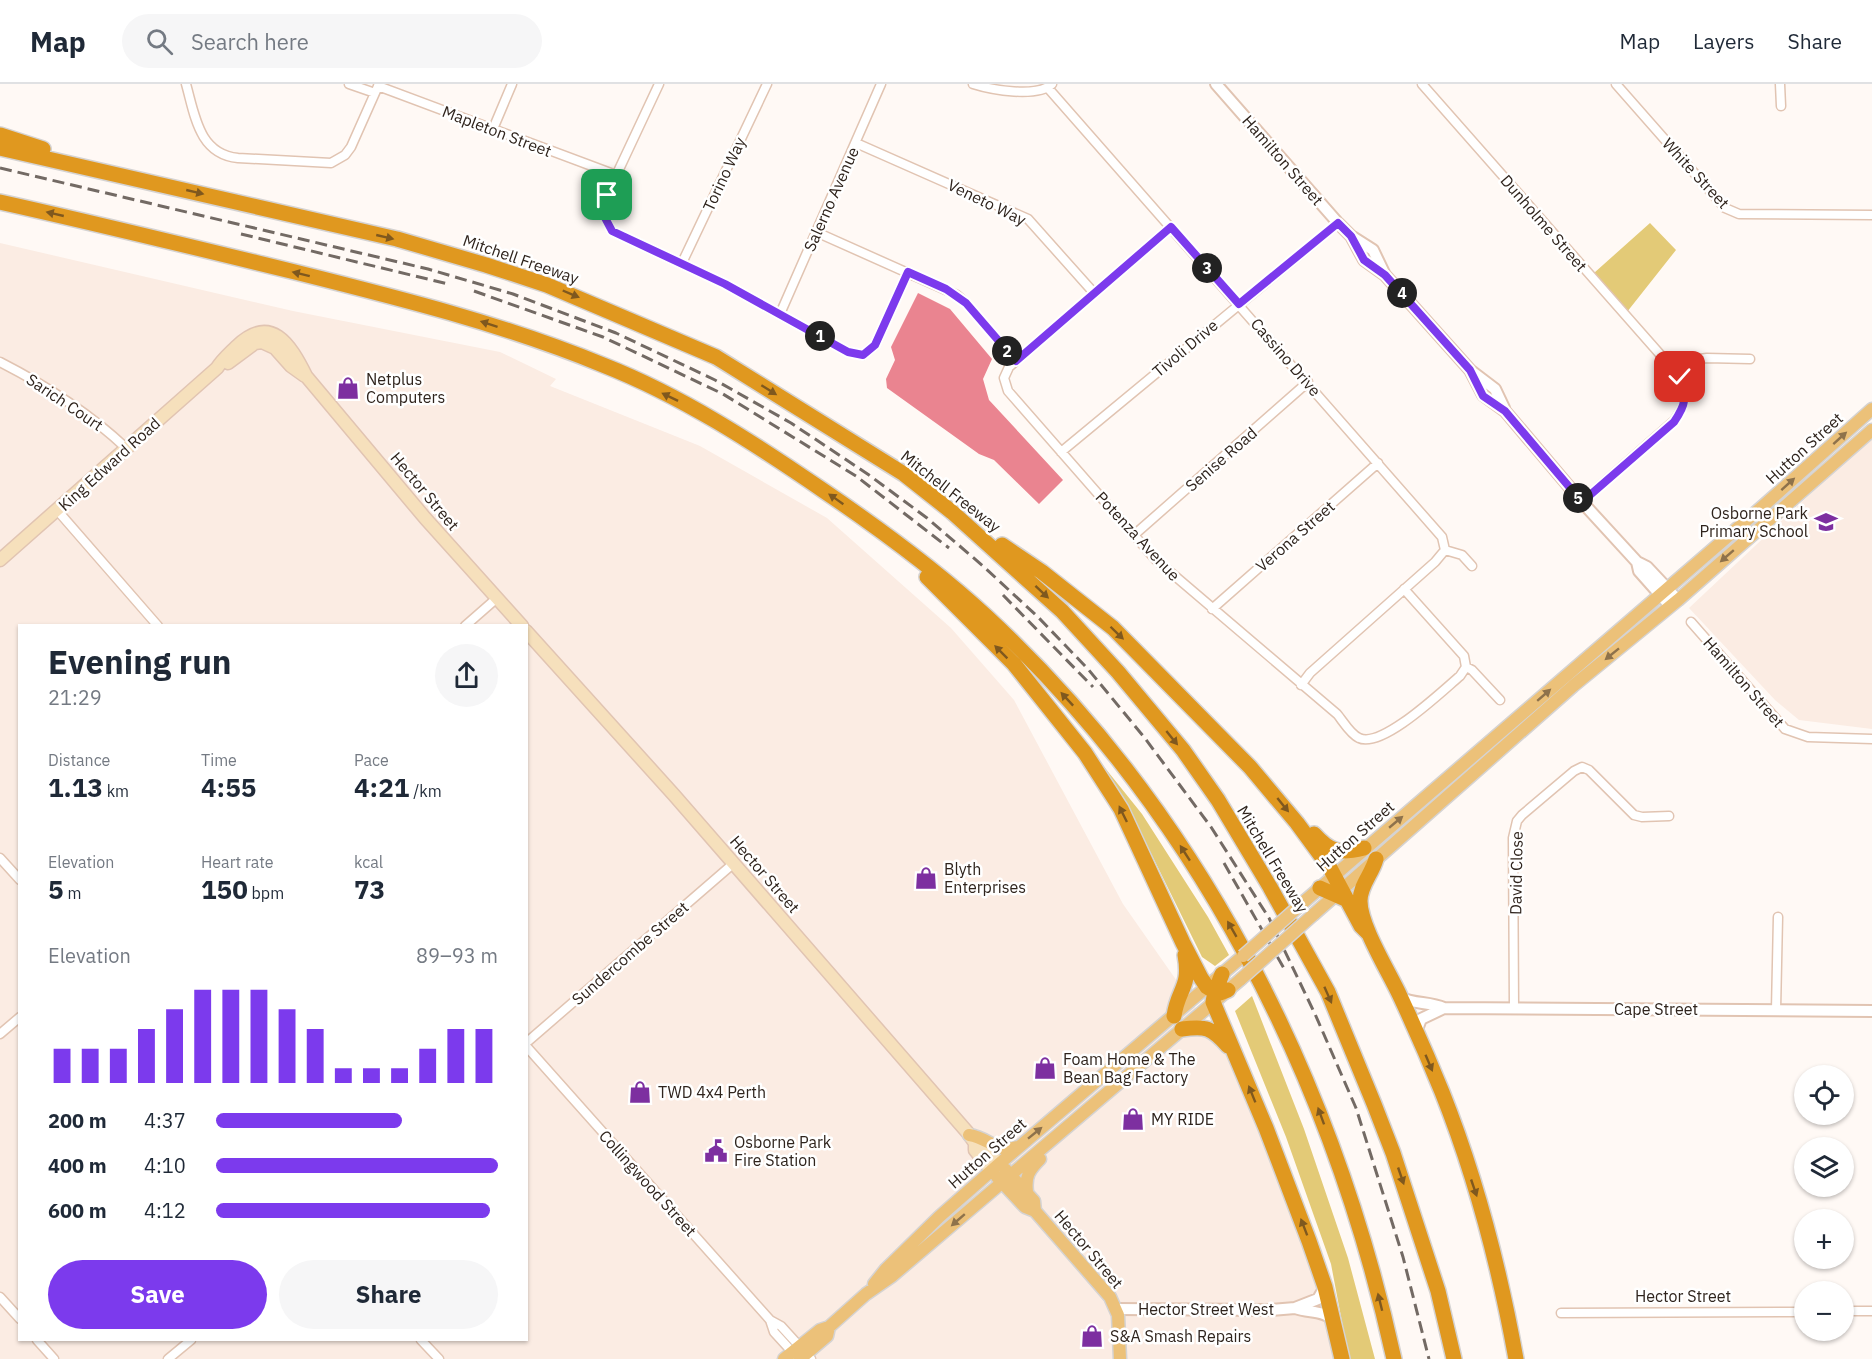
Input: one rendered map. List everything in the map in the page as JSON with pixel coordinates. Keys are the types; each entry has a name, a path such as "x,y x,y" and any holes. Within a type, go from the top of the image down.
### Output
{"highway":[{"path":"0,135 138,179"},
{"name":"Mitchell Freeway","path":"0,148 397,239 558,289 716,357 904,474 952,512 1062,611 1118,672 1183,750 1218,800 1270,886 1328,992 1378,1114 1435,1281 1454,1359"},
{"path":"0,202 388,295 462,315 609,367 738,434 884,533 945,580 989,619 1073,705 1130,776 1177,840 1217,903 1274,1007 1299,1060 1359,1230 1394,1359"},
{"path":"952,512 1042,572 1113,628 1250,767 1297,823 1330,868 1334,894 1368,933"},
{"path":"884,533 1014,664 1085,753 1121,809 1183,943 1212,994 1325,1287 1342,1359"},
{"path":"1297,823 1306,826 1331,849 1351,852 1364,848"},
{"path":"1376,859 1373,871 1365,881 1360,901 1368,933 1401,998 1442,1093 1479,1203 1506,1305 1516,1359"},
{"path":"1183,943 1188,976 1176,1004 1178,1023 1216,1032 1236,1054"},
{"path":"1212,994 1228,969"}],"main road":[{"name":"King Edward Road","path":"0,560 217,368 221,361 241,342 253,333 264,337"},
{"name":"Hector Street","path":"264,337 276,334 286,344 306,376 425,518 520,624"},
{"name":"Hutton Street","path":"1333,876 1872,410"},
{"name":"Hutton Street","path":"799,1355 827,1336 829,1327 866,1294 892,1276 1051,1140 1178,1023 1212,994 1241,979 1334,894 1573,686 1674,603 1872,430"},
{"name":"Hector Street","path":"528,633 734,863 972,1139 975,1150 1006,1179 1025,1207 1035,1211 1110,1297 1116,1309"},
{"name":"Hutton Street","path":"1228,969 1306,900 1334,894"},
{"name":"Hutton Street","path":"866,1294 886,1269 1018,1147 1178,1023"},
{"path":"972,1139 982,1137 996,1148 1005,1150 1018,1147"},
{"path":"1027,1192 1026,1177 1030,1169 1043,1156 1051,1140"},
{"name":"Hector Street","path":"1006,1179 1027,1192 1034,1201 1035,1211"},
{"path":"1116,1309 1120,1359"}],"street":[{"path":"186,84 202,134 209,146 217,153 225,157 331,163 345,155 351,147 377,88"},
{"name":"Mapleton Street","path":"349,84 377,88 616,176"},
{"path":"493,129 512,84"},
{"path":"659,84 607,195 603,214 612,231 725,284 848,352 863,355 875,345 908,272"},
{"name":"Torino Way","path":"682,264 767,84"},
{"name":"Salerno Avenue","path":"780,314 881,84"},
{"path":"973,84 992,89 1030,92 1050,86"},
{"name":"Hamilton Street","path":"1216,84 1351,236 1364,260 1385,275 1470,370 1483,396 1505,411 1582,502 1637,562 1639,571 1674,603"},
{"name":"Dunholme Street","path":"1422,84 1680,377 1685,396 1683,408 1674,422 1582,502"},
{"name":"White Street","path":"1616,84 1725,208 1739,214 1872,215"},
{"path":"1780,84 1781,106"},
{"name":"Cassino Drive","path":"1050,86 1442,537 1445,550"},
{"name":"Veneto Way","path":"856,143 1028,219 1094,293"},
{"name":"Tivoli Drive","path":"1061,452 1338,223"},
{"name":"Potenza Avenue","path":"1171,227 1009,367 1004,378 1008,390 1155,559 1337,714 1358,738 1367,740 1402,724 1460,676 1466,667"},
{"path":"816,232 957,295 1016,361"},
{"path":"1666,363 1707,358 1750,359"},
{"name":"Sarich Court","path":"0,362 32,378 108,431 126,448"},
{"name":"Senise Road","path":"1134,535 1308,382"},
{"name":"Verona Street","path":"1212,609 1378,464"},
{"path":"57,510 156,624"},
{"path":"1301,685 1310,673 1435,562 1445,550 1462,555 1472,566"},
{"path":"1404,589 1464,656 1466,667 1472,670 1500,700"},
{"path":"467,624 497,598"},
{"name":"Hamilton Street","path":"1691,622 1785,729 1808,737 1872,739"},
{"name":"David Close","path":"1514,1008 1513,838 1517,821 1574,771 1582,767 1589,770 1634,815 1669,816"},
{"path":"0,858 18,878"},
{"name":"Sundercombe Street","path":"528,1043 734,863"},
{"path":"1776,1010 1778,917"},
{"name":"Cape Street","path":"1401,998 1414,1003 1433,1003 1444,1008 1871,1011"},
{"path":"1416,1032 1421,1018 1444,1008"},
{"path":"0,1034 18,1019"},
{"name":"Collingwood Street","path":"528,1047 770,1320 774,1332 799,1355"},
{"name":"Hector Street West","path":"1116,1309 1271,1310 1295,1308 1318,1299 1325,1287"},
{"path":"0,1297 18,1317"},
{"name":"Hector Street West","path":"1295,1308 1304,1311 1318,1311 1333,1319"},
{"path":"1854,1311 1872,1311"},
{"name":"Hector Street","path":"1561,1313 1794,1312"},
{"path":"38,1341 54,1359"},
{"path":"168,1359 190,1341"},
{"path":"423,1341 439,1359"}],"shaded area":[{"path":"1650,223 1676,250 1627,312 1594,273"},
{"path":"0,243 293,311 500,352 556,379 550,386 700,446 827,518 951,628 1014,700 1123,904 1221,1044 1300,1229 1317,1280 1336,1359 0,1359"},
{"path":"918,293 950,309 992,359 983,379 989,400 1063,480 1039,504 994,460 979,454 887,388 886,379 895,360 891,347"},
{"name":"Osborne Park Primary School","path":"1872,436 1872,729 1799,720 1775,700 1689,608"},
{"path":"1097,758 1142,814 1208,917 1229,955 1215,966 1202,957 1134,819 1094,760"},
{"path":"1252,996 1304,1129 1348,1258 1375,1359 1349,1359 1331,1264 1286,1137 1235,1011"}],"railway":[{"path":"0,168 428,269 513,294 616,333 715,380 791,423 869,475 927,518 1038,617 1088,669 1144,737 1211,827 1269,918 1315,1014 1356,1108 1403,1257 1429,1359"},
{"path":"241,234 448,284"},
{"path":"474,291 603,337 723,394 856,476 949,548"},
{"path":"1003,595 1093,687"},
{"path":"1224,863 1286,972"}],"place":[{"name":"Netplus Computers","path":"348,388"},
{"name":"Osborne Park Primary School","path":"1826,522"},
{"name":"Blyth Enterprises","path":"926,878"},
{"name":"Foam Home & The Bean Bag Factory","path":"1045,1068"},
{"name":"TWD 4x4 Perth","path":"640,1092"},
{"name":"MY RIDE","path":"1133,1119"},
{"name":"Osborne Park Fire Station","path":"716,1151"},
{"name":"S&A Smash Repairs","path":"1092,1336"}],"route":[{"path":"607,195 603,214 612,231 725,284 848,352 863,355 875,345 908,272 957,295 1016,361 1171,227 1239,304 1338,223 1351,236 1364,260 1385,275 1470,370 1483,396 1505,411 1582,502 1674,422 1683,408 1685,396 1680,377"}]}
